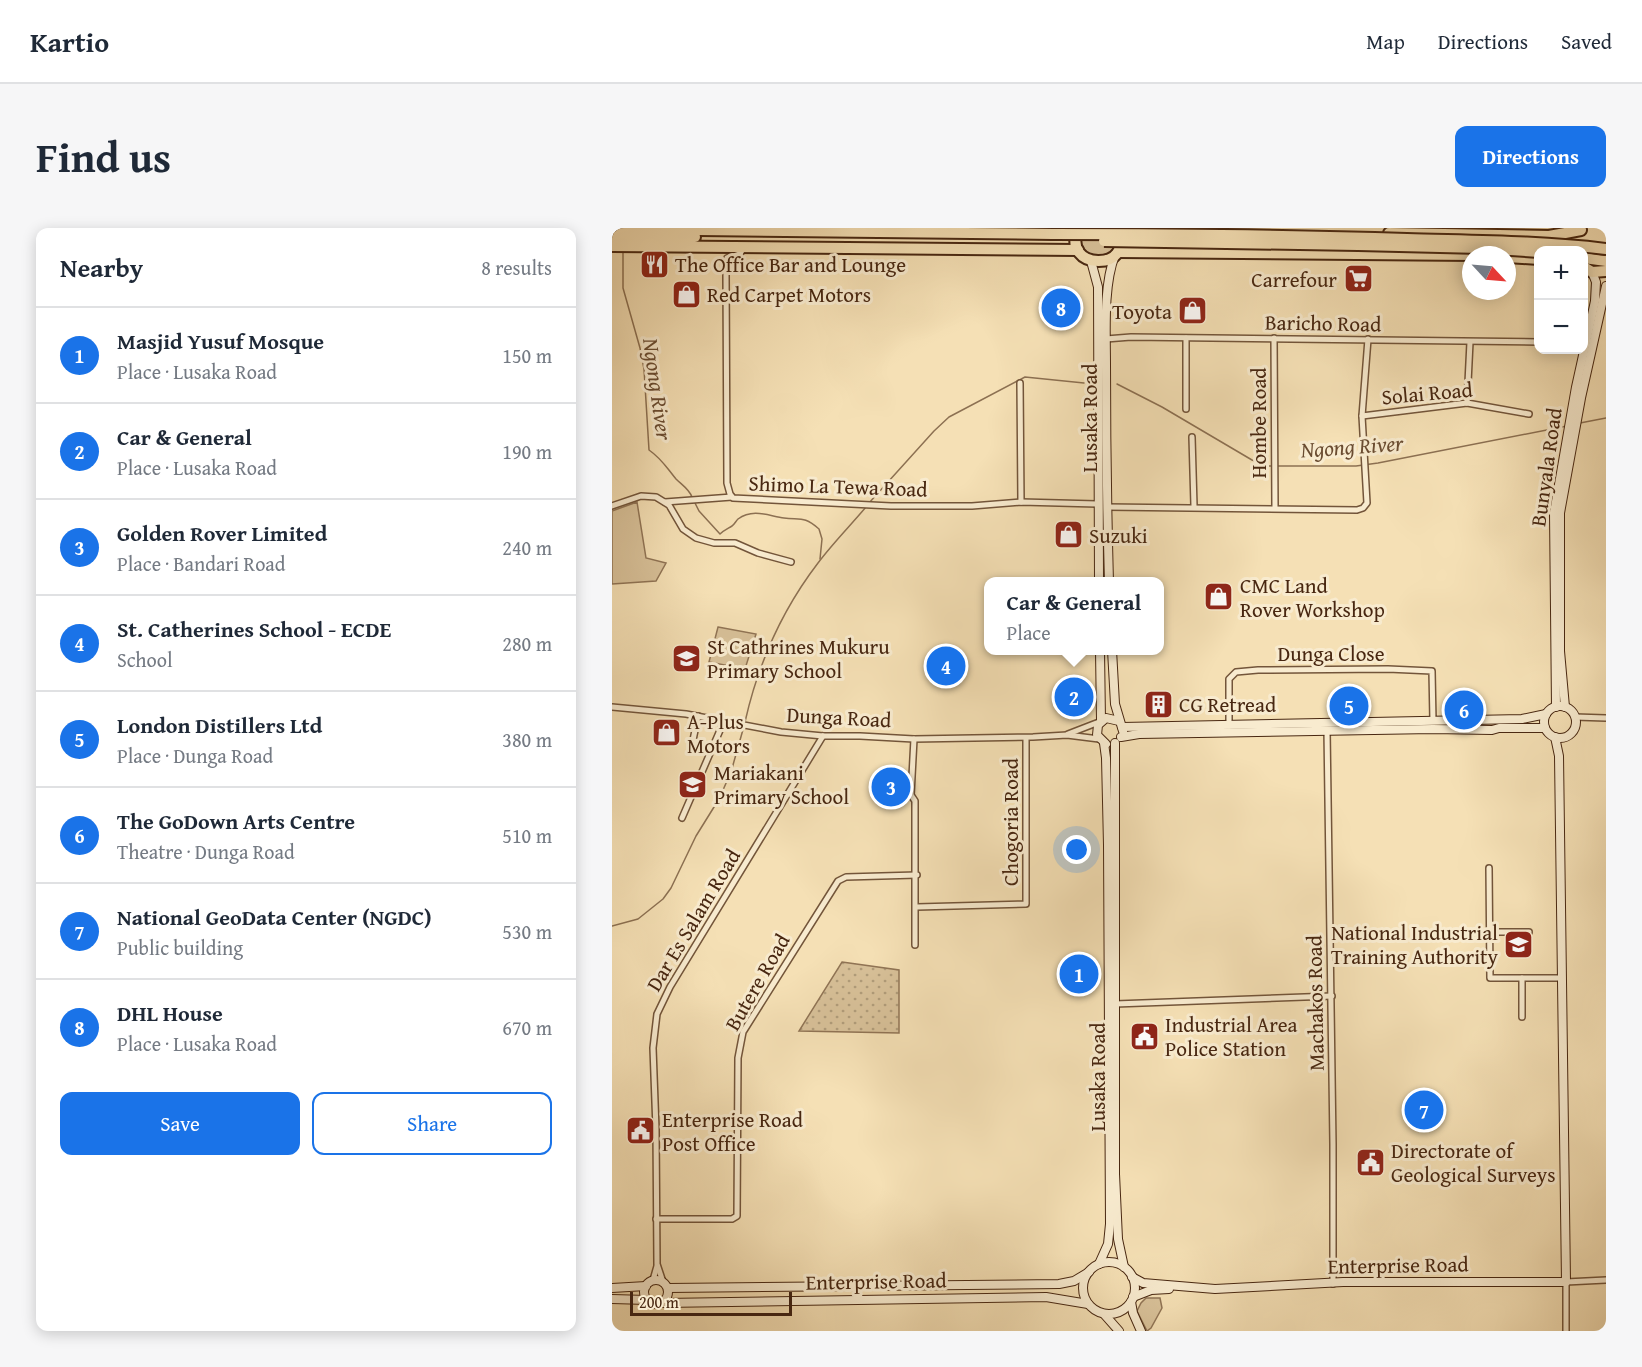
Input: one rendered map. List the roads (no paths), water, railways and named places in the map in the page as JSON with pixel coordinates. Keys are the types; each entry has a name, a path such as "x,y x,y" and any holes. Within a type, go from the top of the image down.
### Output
{"highway":[{"path":"974,228 1054,228"},
{"path":"1065,228 1071,228"},
{"path":"1079,228 1076,238 1078,250 1091,261 1104,262 1116,253 1121,241 1119,229 1142,232 1549,236 1582,229"},
{"path":"612,229 1362,237 1517,242 1606,249"},
{"path":"1574,246 1582,229"},
{"path":"616,244 1078,250"},
{"path":"616,244 1358,245 1534,252"},
{"path":"1116,253 1462,255"},
{"path":"1516,258 1534,259"},
{"path":"1588,259 1606,261"},
{"path":"1588,269 1606,271"}],"main road":[{"name":"Lusaka Road","path":"1109,577 1106,339 1108,284 1110,267 1116,253"},
{"name":"Lusaka Road","path":"1091,261 1098,287 1099,577"},
{"name":"Bunyala Road","path":"1588,269 1596,282 1595,301 1588,329"},
{"name":"Bunyala Road","path":"1565,707 1560,651 1560,513 1579,406 1606,286"},
{"name":"Bunyala Road","path":"1556,707 1554,513 1582,354"},
{"path":"1100,655 1100,722 1096,731 1101,741 1118,740 1139,734 1229,729 1433,725 1522,719 1546,714 1556,707 1565,707 1570,709 1575,717 1574,729 1566,737 1558,756"},
{"path":"1112,655 1113,687 1120,724 1118,740"},
{"path":"1546,714 1545,728 1555,737 1558,756 1566,1282"},
{"path":"1100,722 1111,717 1120,724 1229,729"},
{"path":"1433,725 1492,730 1545,728"},
{"path":"1555,737 1566,737"},
{"name":"Lusaka Road","path":"1118,740 1115,1174 1118,1239 1124,1267"},
{"name":"Lusaka Road","path":"1099,1264 1108,1244 1110,1230 1108,844 1106,758 1101,741"},
{"path":"1119,1331 1103,1314 1094,1310 1084,1298 1083,1284 1089,1272 1099,1264 1112,1263 1124,1267 1132,1277 1134,1284 1133,1313 1141,1331"},
{"name":"Enterprise Road","path":"665,1285 1059,1284 1074,1281 1089,1272"},
{"name":"Enterprise Road","path":"1132,1277 1143,1283 1215,1289 1333,1284 1566,1282"},
{"path":"612,1299 663,1303 669,1293 665,1285 653,1280 646,1286 644,1293 647,1300"},
{"path":"612,1288 646,1286"},
{"name":"Enterprise Road","path":"1132,1299 1151,1290 1191,1287"},
{"name":"Enterprise Road","path":"663,1303 1046,1297 1088,1304"},
{"path":"1103,1314 1116,1313 1126,1307 1132,1299"}],"street":[{"name":"Shimo La Tewa Road","path":"744,247 740,254 727,258 726,272 727,483 732,497 745,500 891,506 972,506 1021,502 1098,504"},
{"path":"1186,338 1186,409"},
{"name":"Baricho Road","path":"1106,339 1274,338 1534,342"},
{"name":"Hombe Road","path":"1274,338 1275,508"},
{"path":"1107,507 1194,506 1357,510 1363,508 1367,503 1362,416 1368,339"},
{"path":"1467,403 1470,342"},
{"path":"1020,383 1021,502"},
{"name":"Solai Road","path":"1362,416 1467,403 1529,414"},
{"path":"1192,437 1194,506"},
{"path":"612,506 641,496 656,497 669,505 683,529 696,538 714,543 735,543 791,562"},
{"path":"665,502 732,497"},
{"name":"Dunga Close","path":"1229,729 1229,679 1236,672 1258,670 1432,671 1433,725"},
{"name":"Dunga Road","path":"612,707 698,716 754,727 823,736 914,739 1026,738 1066,735 1101,741"},
{"path":"698,716 693,740 712,748"},
{"path":"1575,717 1606,718"},
{"path":"682,818 724,721"},
{"name":"Dunga Road","path":"1066,735 1100,722"},
{"name":"Machakos Road","path":"1327,726 1332,996 1333,1284"},
{"name":"Dar Es Salam Road","path":"665,1285 657,1264 653,1048 657,1014 670,987 823,736"},
{"name":"Chogoria Road","path":"917,907 1026,904 1026,738"},
{"path":"914,739 911,795 915,801 917,875 915,945"},
{"path":"1489,868 1490,978 1562,978"},
{"name":"Butere Road","path":"657,1219 732,1219 737,1216 738,1058 743,1032 838,881 846,877 917,875"},
{"path":"1489,932 1529,932"},
{"path":"1522,978 1522,1017"},
{"path":"1115,1004 1332,996"},
{"path":"653,1280 657,1264"},
{"name":"Enterprise Road","path":"1566,1282 1606,1280"},
{"path":"1566,1282 1566,1331"}],"waterway":[{"name":"Ngong River","path":"623,252 623,288 644,369 649,450 661,460 692,497"},
{"name":"Ngong River","path":"869,503 949,417 1025,377 1084,383"},
{"name":"Ngong River","path":"1117,384 1162,407 1252,460 1269,466 1356,466 1567,426"},
{"name":"Ngong River","path":"1580,423 1606,418"},
{"name":"Ngong River","path":"694,501 699,511 720,534 738,519 755,513 806,520 819,529 822,539 820,559"},
{"name":"Ngong River","path":"745,722 764,659 793,600 824,556 866,507"},
{"name":"Ngong River","path":"612,926 638,919 663,899 671,888 696,836 719,799 731,772 744,726"}],"place":[{"name":"The Office Bar and Lounge","path":"654,264"},
{"name":"Carrefour","path":"1358,279"},
{"name":"Red Carpet Motors","path":"686,294"},
{"name":"DHL House","path":"1061,308"},
{"name":"Toyota","path":"1193,311"},
{"name":"Suzuki","path":"1068,535"},
{"name":"CMC Land Rover Workshop","path":"1219,597"},
{"name":"St Cathrines Mukuru Primary School","path":"686,658"},
{"name":"St. Catherines School - ECDE","path":"946,666"},
{"name":"Car & General","path":"1074,697"},
{"name":"CG Retread","path":"1158,704"},
{"name":"London Distillers Ltd","path":"1349,706"},
{"name":"The GoDown Arts Centre","path":"1464,710"},
{"name":"A-Plus Motors","path":"666,733"},
{"name":"Mariakani Primary School","path":"693,784"},
{"name":"Golden Rover Limited","path":"891,787"},
{"name":"National Industrial Training Authority","path":"1519,944"},
{"name":"Masjid Yusuf Mosque","path":"1079,974"},
{"name":"Industrial Area Police Station","path":"1144,1036"},
{"name":"National GeoData Center (NGDC)","path":"1424,1110"},
{"name":"Enterprise Road Post Office","path":"641,1131"},
{"name":"Directorate of Geological Surveys","path":"1370,1162"}]}
